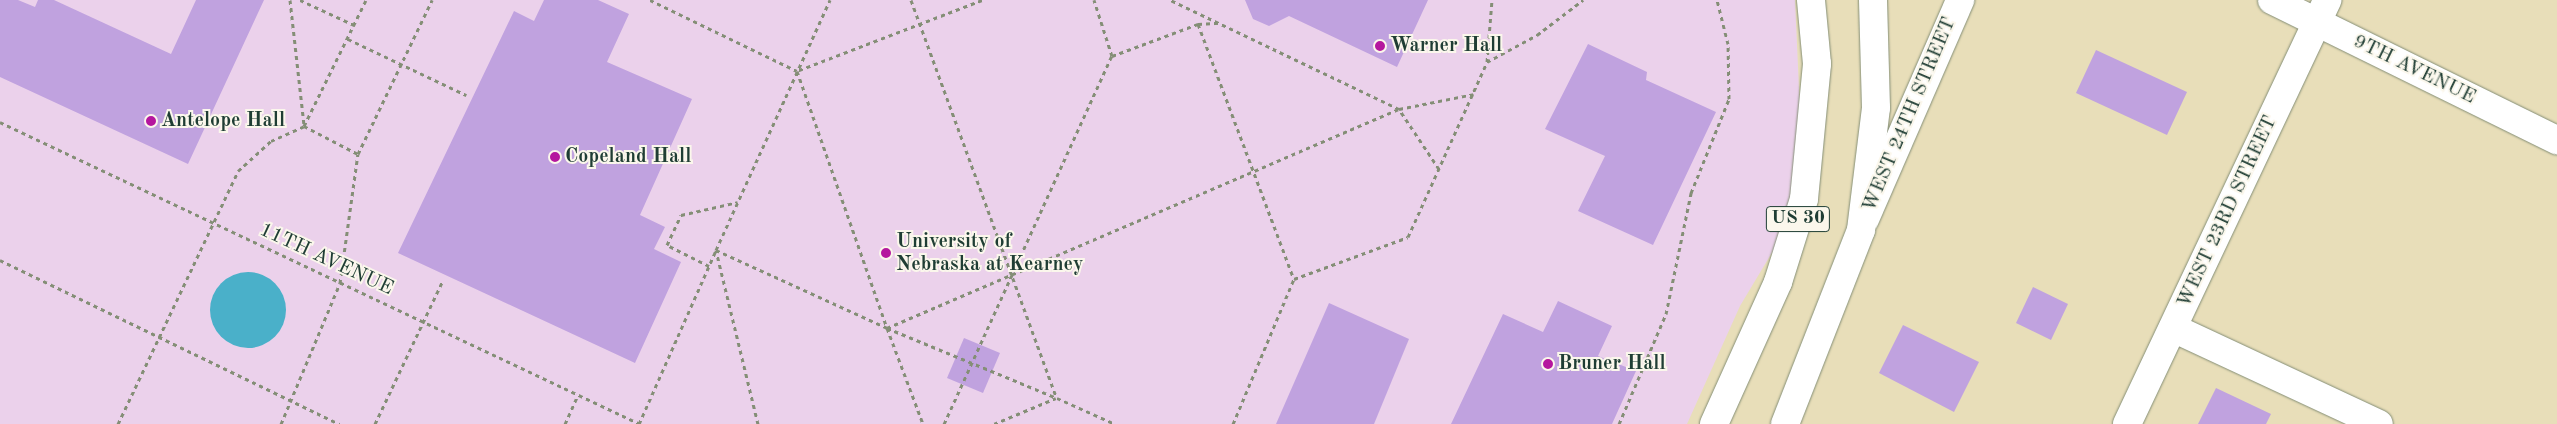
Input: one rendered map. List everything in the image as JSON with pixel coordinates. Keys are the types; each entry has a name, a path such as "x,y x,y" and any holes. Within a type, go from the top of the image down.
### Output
{"street":[{"name":"US 30","path":"1714,424 1778,282 1804,199 1817,64 1811,0"},
{"name":"WEST 24TH STREET","path":"1861,230 1876,108 1873,0"},
{"name":"WEST 24TH STREET","path":"1785,424 1861,230 1960,0"},
{"name":"9TH AVENUE","path":"2272,0 2322,11 2557,140"},
{"name":"WEST 23RD STREET","path":"2127,424 2322,11"},
{"path":"2173,328 2379,424"}],"path":[{"path":"290,0 304,126"},
{"path":"300,0 354,25"},
{"path":"118,424 216,224 238,171 271,141 304,126 366,0"},
{"path":"281,424 340,283 358,154 432,0"},
{"path":"650,0 797,71 887,328 923,424"},
{"path":"639,424 830,0"},
{"path":"911,0 1057,398"},
{"path":"797,71 982,0"},
{"path":"944,424 1112,56 1094,0"},
{"path":"1170,0 1222,23 1399,109 1439,169"},
{"path":"1294,279 1408,237 1487,62 1492,0"},
{"path":"1487,62 1537,35 1584,0"},
{"path":"1619,424 1666,314 1691,193 1729,98 1728,44 1717,0"},
{"path":"1112,56 1198,24 1222,23"},
{"path":"1198,24 1294,279 1233,424"},
{"path":"348,39 466,95"},
{"path":"887,328 1012,272 1399,109 1474,94"},
{"name":"11TH AVENUE","path":"0,122 639,424"},
{"path":"304,126 358,154"},
{"path":"709,266 668,245 681,215 738,202"},
{"path":"716,250 887,328 1115,424"},
{"path":"716,250 758,424"},
{"path":"0,260 340,424"},
{"path":"375,424 442,282"},
{"path":"565,424 578,395"},
{"path":"994,424 1057,398"}],"shaded area":[{"name":"University of Nebraska at Kearney","path":"0,0 1795,0 1804,199 1740,306 1687,424 0,424"}],"water":[{"path":"248,272 263,275 275,283 283,295 286,310 283,325 275,337 263,345 248,348 233,345 221,337 213,325 210,310 213,295 221,283 233,275"}],"building":[{"name":"Antelope Hall","path":"0,0 18,0 35,7 38,0 54,0 171,54 196,0 264,0 188,164 0,77"},
{"name":"Copeland Hall","path":"544,0 598,0 629,14 607,62 692,99 640,215 665,227 654,249 681,262 635,363 398,253 514,11 534,21"},
{"name":"Warner Hall","path":"1245,0 1428,0 1397,67 1289,16 1269,26 1253,19"},
{"path":"1588,44 1647,72 1646,80 1716,112 1653,245 1578,211 1605,156 1545,129"},
{"path":"2096,50 2187,92 2167,135 2076,93"},
{"path":"2033,287 2068,304 2051,340 2016,323"},
{"name":"Bruner Hall","path":"1558,301 1612,326 1598,356 1636,371 1612,424 1451,424 1503,314 1543,332"},
{"path":"1329,303 1409,339 1374,424 1276,424"},
{"path":"1903,325 1979,362 1954,412 1879,373"},
{"path":"964,338 1000,353 983,393 947,378"},
{"path":"2216,388 2271,414 2266,424 2198,424"}],"place":[{"name":"Warner Hall","path":"1380,46"},
{"name":"Antelope Hall","path":"151,121"},
{"name":"Copeland Hall","path":"555,157"},
{"name":"University of Nebraska at Kearney","path":"886,253"},
{"name":"Bruner Hall","path":"1548,364"}]}
